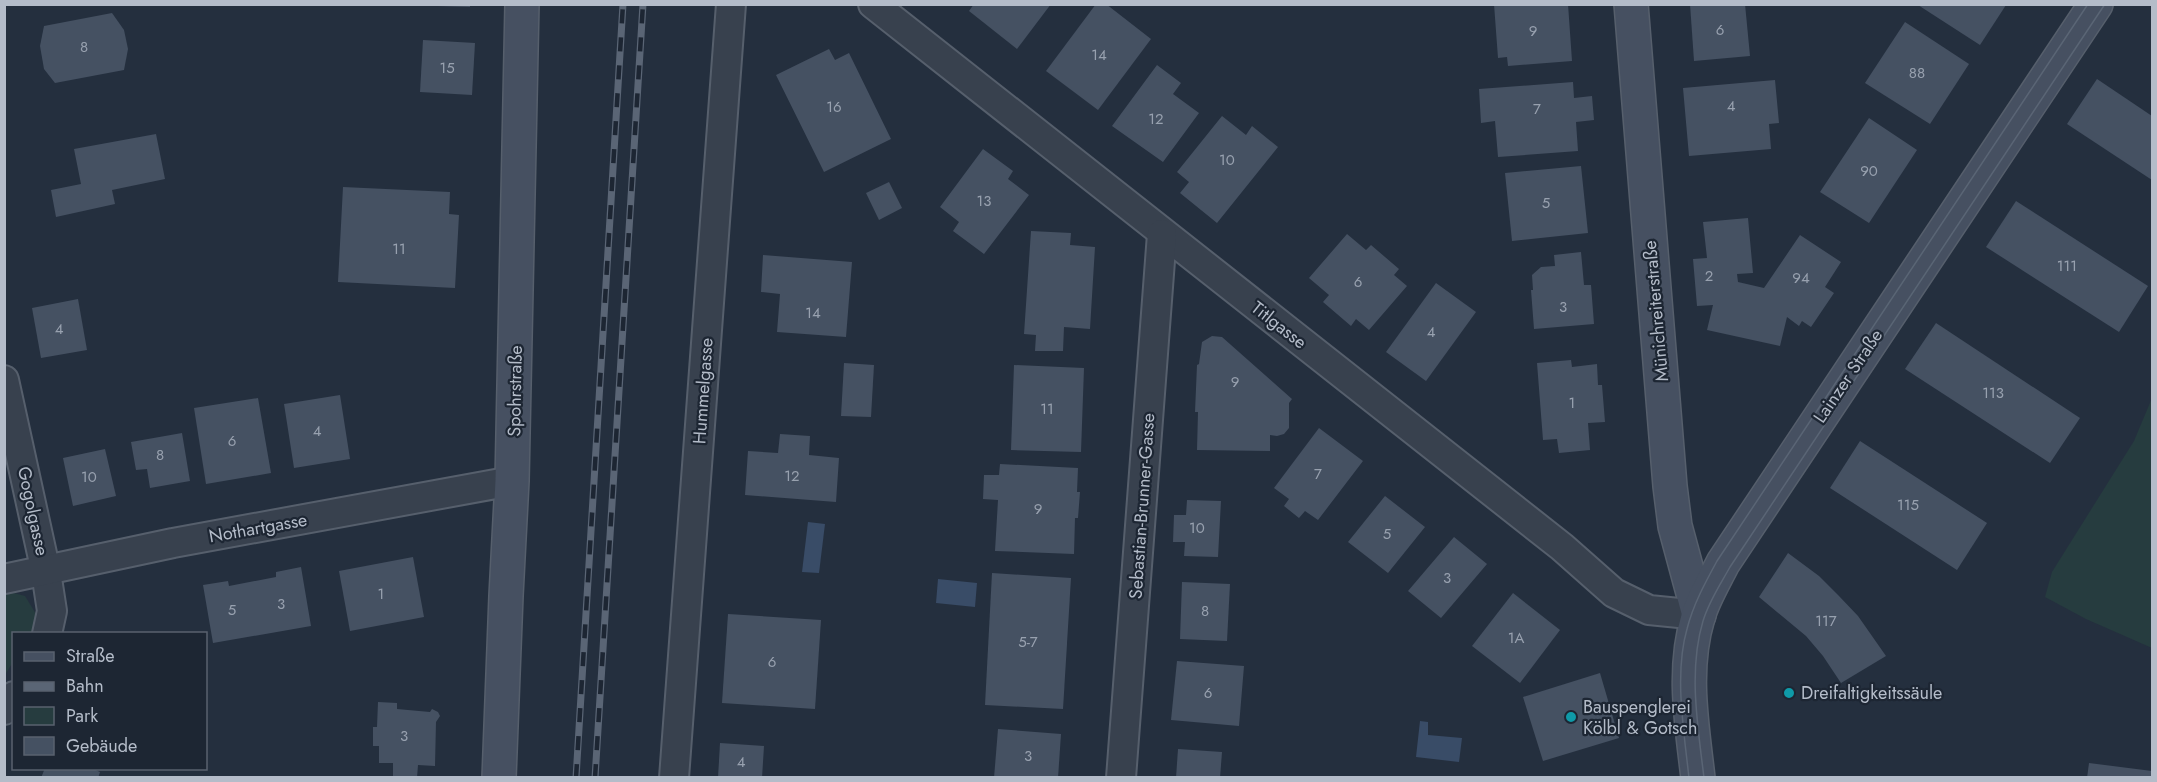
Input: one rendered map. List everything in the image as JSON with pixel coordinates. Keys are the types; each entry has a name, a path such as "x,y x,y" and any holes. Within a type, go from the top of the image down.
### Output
{"street":[{"name":"Spohrstraße","path":"499,777 512,481 522,4"},
{"name":"Hummelgasse","path":"674,777 731,4"},
{"name":"Titlgasse","path":"873,4 1562,547 1614,593 1649,610 1698,615"},
{"name":"Münichreiterstraße","path":"1631,4 1670,486 1675,526 1698,615"},
{"name":"Lainzer Straße","path":"1698,777 1691,723 1689,666 1698,615 1723,563 2096,4"},
{"name":"Sebastian-Brunner-Gasse","path":"1121,777 1162,234"},
{"name":"Gogolgasse","path":"4,380 46,572 52,611 47,632"},
{"name":"Nothartgasse","path":"4,579 46,572 173,543 512,481"}],"green space":[{"path":"2152,398 2152,648 2086,619 2045,597 2052,572 2134,441"},
{"path":"5,593 25,596 36,614 34,632 12,632 12,664 5,675"}],"water":[{"path":"808,522 825,524 819,573 802,572"},
{"path":"938,579 977,583 975,607 936,603"},
{"path":"1420,721 1428,722 1428,735 1462,738 1459,762 1416,757"}],"building":[{"path":"437,4 470,4 470,7 437,6"},
{"path":"974,4 1051,4 1017,49 969,11"},
{"path":"1096,4 1106,4 1151,39 1098,110 1046,71"},
{"path":"1494,4 1568,4 1572,61 1508,66 1507,57 1498,58"},
{"path":"1690,4 1745,4 1750,56 1694,61"},
{"path":"1918,5 2006,5 1980,45"},
{"path":"112,13 124,30 128,49 124,70 55,83 44,69 40,46 44,26"},
{"path":"1905,22 1969,64 1930,124 1865,83"},
{"path":"423,40 475,43 472,95 420,92"},
{"path":"829,49 835,60 849,53 891,139 824,172 776,75"},
{"path":"1157,65 1181,83 1173,94 1199,113 1163,162 1112,126"},
{"path":"2097,79 2152,116 2152,180 2067,124"},
{"path":"1775,80 1779,123 1769,124 1771,149 1689,156 1683,88"},
{"path":"1573,82 1574,98 1592,96 1594,120 1576,122 1578,151 1498,157 1495,121 1481,123 1479,89"},
{"path":"1222,116 1246,135 1252,126 1278,147 1217,223 1180,193 1189,182 1177,172"},
{"path":"1869,118 1917,150 1869,223 1820,192"},
{"path":"156,134 165,179 112,190 115,204 56,217 51,190 81,184 74,149"},
{"path":"983,149 1013,171 1008,179 1029,195 984,254 953,231 959,222 940,207"},
{"path":"1581,166 1588,233 1512,241 1505,173"},
{"path":"889,182 902,208 879,220 866,193"},
{"path":"343,187 450,192 449,214 459,215 455,288 338,282"},
{"path":"2016,201 2148,286 2119,332 1986,247"},
{"path":"1748,218 1753,273 1737,274 1738,282 1764,288 1800,235 1841,262 1825,287 1834,293 1811,327 1802,321 1799,326 1787,317 1780,346 1707,330 1713,305 1697,306 1693,259 1707,258 1703,222"},
{"path":"1031,231 1071,233 1070,245 1095,247 1090,329 1064,327 1063,351 1035,351 1036,335 1024,334"},
{"path":"1347,234 1366,250 1371,245 1399,269 1394,275 1407,286 1369,330 1356,319 1351,326 1323,302 1329,295 1309,278"},
{"path":"1581,252 1584,285 1591,285 1594,324 1534,329 1532,275 1541,267 1555,266 1554,255"},
{"path":"763,255 852,262 846,337 777,332 780,294 761,292"},
{"path":"1436,283 1476,312 1426,381 1386,352"},
{"path":"78,299 87,350 41,358 32,308"},
{"path":"1936,323 2080,418 2050,463 1905,369"},
{"path":"1212,336 1222,337 1292,399 1289,403 1289,428 1284,434 1270,435 1270,451 1197,450 1198,412 1195,412 1197,365 1202,342"},
{"path":"1571,360 1572,367 1597,364 1598,385 1602,385 1605,422 1588,423 1590,450 1559,453 1557,439 1543,440 1537,363"},
{"path":"844,363 874,365 871,417 841,416"},
{"path":"1014,365 1084,368 1081,452 1011,450"},
{"path":"340,395 350,459 294,468 284,404"},
{"path":"258,398 271,473 206,484 194,408"},
{"path":"1319,428 1363,461 1318,520 1305,511 1299,518 1284,506 1289,499 1274,488"},
{"path":"182,433 190,481 150,488 147,469 136,470 131,442"},
{"path":"780,434 810,436 809,455 839,458 836,502 745,495 748,451 778,453"},
{"path":"1860,441 1987,523 1957,570 1830,488"},
{"path":"105,449 116,496 73,506 63,458"},
{"path":"1000,464 1078,468 1077,492 1080,492 1078,518 1075,518 1074,554 995,551 998,500 983,499 984,475 999,475"},
{"path":"1385,496 1425,527 1388,573 1348,542"},
{"path":"1187,500 1221,501 1218,557 1184,556 1185,542 1173,542 1174,515 1186,515"},
{"path":"1454,537 1487,564 1441,618 1408,591"},
{"path":"1788,553 1819,576 1839,596 1858,616 1886,656 1841,683 1806,636 1759,597"},
{"path":"413,557 424,617 350,631 339,571"},
{"path":"301,567 311,626 213,643 203,585 228,581 229,586 276,577 276,572"},
{"path":"992,573 1071,578 1063,709 985,705"},
{"path":"1182,582 1230,584 1227,641 1180,639"},
{"path":"1513,593 1560,630 1520,683 1472,646"},
{"path":"728,614 821,620 815,709 722,703"},
{"path":"1177,661 1244,666 1239,726 1171,720"},
{"name":"Bauspenglerei Kölbl & Gotsch","path":"1600,673 1619,738 1543,761 1523,697"},
{"path":"378,702 397,703 397,709 430,712 432,709 438,712 440,716 436,722 435,766 418,765 417,778 410,778 393,776 393,763 379,763 379,746 373,746 373,727 377,727"},
{"path":"998,729 1061,734 1058,778 994,778"},
{"path":"720,743 764,746 762,778 718,778"},
{"path":"1178,749 1222,752 1220,778 1176,778"},
{"path":"2089,763 2152,771 2152,778 2087,778"},
{"path":"44,770 96,770 100,772 98,778 41,778"}],"tram line":[{"path":"1689,778 1681,703 1681,665 1690,620 1708,578 1717,561 2088,4"},
{"path":"1704,778 1695,679 1698,640 1705,614 1712,600 1730,567 2105,4"}],"railway":[{"path":"576,778 623,4"},
{"path":"595,778 643,4"}],"place":[{"name":"Dreifaltigkeitssäule","path":"1789,693"},
{"name":"Bauspenglerei Kölbl & Gotsch","path":"1571,717"}]}
